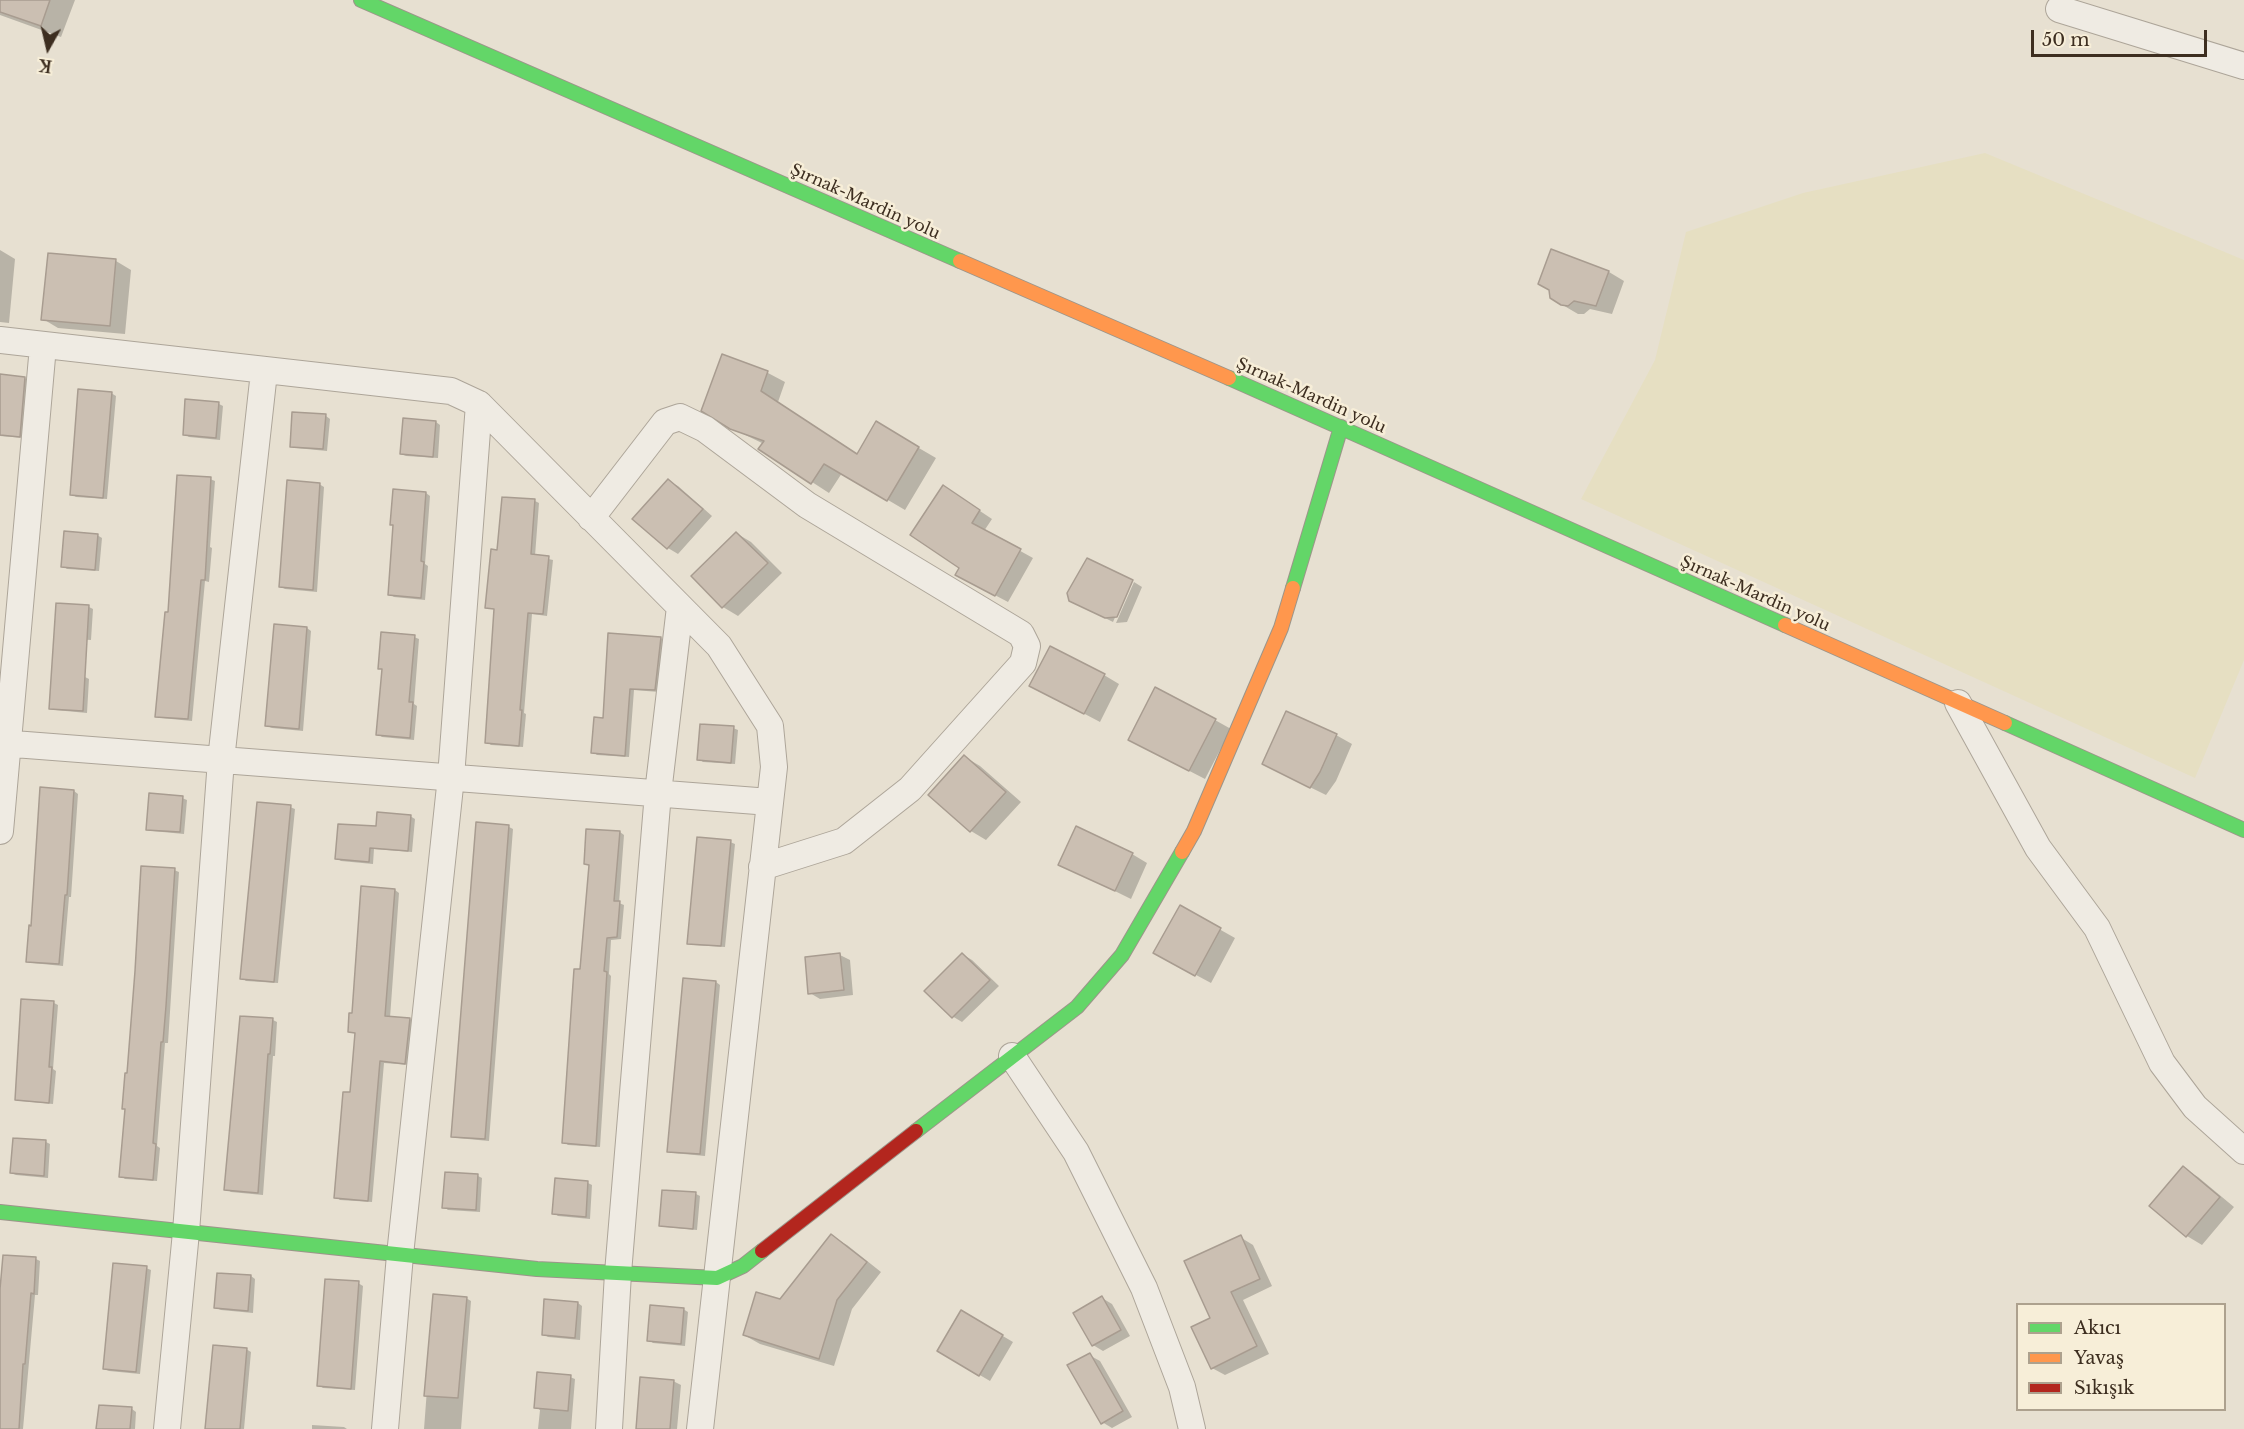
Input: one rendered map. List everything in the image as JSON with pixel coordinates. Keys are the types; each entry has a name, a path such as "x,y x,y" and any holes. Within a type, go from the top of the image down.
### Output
{"main road":[{"name":"Şırnak-Mardin yolu","path":"361,0 1341,427 2244,831"},
{"path":"0,1212 537,1269 717,1278 743,1266 1077,1007 1122,955 1194,831 1281,628 1341,427"}],"street":[{"path":"2060,9 2244,66"},
{"path":"0,340 264,372 451,391 478,404 719,646 770,726 774,767 699,1429"},
{"path":"0,831 4,743 43,346"},
{"path":"167,1429 186,1232 221,760 264,372"},
{"path":"385,1429 400,1255 451,777 478,404"},
{"path":"591,518 664,422 680,417 705,429 807,505 1021,634 1027,646 1023,663 909,789 844,841 762,867"},
{"path":"609,1429 618,1273 658,793 680,607"},
{"path":"1958,703 2038,848 2097,928 2162,1063 2195,1107 2244,1151"},
{"path":"4,743 770,802"},
{"path":"1012,1056 1076,1152 1144,1288 1182,1387 1192,1429"}],"shaded area":[{"path":"1985,153 2244,260 2244,660 2195,778 1581,499 1655,360 1686,232 1803,193"}],"building":[{"path":"0,0 50,0 41,26 0,12"},
{"path":"1551,249 1609,271 1596,306 1574,301 1568,306 1561,305 1550,298 1549,290 1538,284"},
{"path":"48,253 116,259 110,326 41,320"},
{"path":"722,354 768,371 761,391 857,454 876,421 919,447 887,501 824,464 811,484 758,449 764,441 730,429 701,411"},
{"path":"0,374 25,377 20,437 0,435"},
{"path":"78,389 112,392 103,498 70,495"},
{"path":"185,399 219,402 216,438 183,435"},
{"path":"292,412 326,414 323,449 290,447"},
{"path":"403,418 436,421 433,457 400,454"},
{"path":"177,475 211,477 205,580 201,580 188,719 155,717 165,612 168,612"},
{"path":"668,479 703,509 667,549 632,519"},
{"path":"287,480 320,483 313,590 279,587"},
{"path":"943,485 980,510 972,523 1021,549 995,596 955,575 959,568 910,535"},
{"path":"393,489 426,492 421,598 388,595"},
{"path":"502,497 535,499 531,554 549,556 543,614 528,613 519,746 485,743 494,609 485,608 491,549 497,550"},
{"path":"64,531 98,534 95,570 61,567"},
{"path":"736,532 768,563 722,608 691,576"},
{"path":"1087,558 1133,580 1117,617 1105,618 1069,601 1067,593"},
{"path":"56,603 89,605 83,711 49,709"},
{"path":"274,624 307,627 299,729 265,726"},
{"path":"381,632 415,635 409,702 413,702 410,738 376,735 382,669 378,669"},
{"path":"608,633 661,637 655,690 630,689 625,756 591,753 594,717 603,718"},
{"path":"1050,646 1105,674 1084,714 1029,686"},
{"path":"1155,687 1216,719 1189,771 1128,740"},
{"path":"1286,711 1337,734 1310,788 1262,764"},
{"path":"700,724 734,726 731,763 697,760"},
{"path":"964,755 1006,792 970,832 928,795"},
{"path":"40,787 74,790 67,895 65,895 59,964 26,962 29,925 31,926"},
{"path":"149,793 183,796 180,832 146,830"},
{"path":"257,802 291,805 274,982 240,979"},
{"path":"377,812 411,815 408,851 370,848 369,862 335,859 338,824 376,826"},
{"path":"476,822 509,825 485,1139 451,1137"},
{"path":"1076,826 1133,853 1115,891 1058,865"},
{"path":"586,829 620,831 614,901 620,901 617,937 607,938 604,971 607,972 596,1146 562,1143 574,969 580,969 589,865 584,864"},
{"path":"697,837 731,840 721,946 687,944"},
{"path":"141,866 175,868 166,1006 153,1143 156,1144 153,1180 119,1177 125,1109 122,1109 135,971"},
{"path":"361,886 395,889 385,1016 410,1018 405,1064 380,1061 368,1201 334,1198 343,1092 350,1092 355,1033 348,1032 349,1013 352,1013"},
{"path":"1180,905 1221,928 1195,976 1153,953"},
{"path":"840,953 844,990 808,994 805,957"},
{"path":"962,953 990,980 952,1018 924,991"},
{"path":"683,978 716,981 700,1154 667,1152"},
{"path":"21,999 54,1001 49,1103 15,1100"},
{"path":"240,1016 273,1018 270,1054 268,1054 258,1193 224,1190"},
{"path":"13,1138 46,1140 44,1176 10,1173"},
{"path":"2183,1166 2220,1197 2186,1237 2149,1206"},
{"path":"445,1172 478,1174 476,1210 442,1208"},
{"path":"555,1178 588,1181 586,1217 552,1214"},
{"path":"662,1190 696,1192 693,1229 659,1226"},
{"path":"831,1234 867,1262 837,1300 819,1359 743,1335 756,1292 780,1299"},
{"path":"1241,1235 1260,1279 1231,1292 1257,1346 1211,1369 1191,1327 1210,1318 1184,1261"},
{"path":"3,1255 36,1257 34,1294 31,1293 25,1364 23,1364 19,1429 0,1429 0,1289"},
{"path":"113,1263 147,1266 136,1372 103,1369"},
{"path":"217,1273 251,1275 248,1311 214,1308"},
{"path":"325,1279 359,1281 351,1389 317,1386"},
{"path":"433,1294 467,1297 458,1398 424,1396"},
{"path":"1102,1296 1121,1330 1092,1346 1073,1313"},
{"path":"544,1299 578,1302 575,1338 542,1335"},
{"path":"650,1305 684,1308 681,1344 647,1341"},
{"path":"961,1310 1003,1335 979,1376 937,1351"},
{"path":"213,1345 247,1348 240,1429 205,1429"},
{"path":"1090,1353 1123,1411 1101,1424 1067,1365"},
{"path":"537,1372 571,1375 568,1411 534,1408"},
{"path":"640,1377 674,1380 670,1429 636,1429"},
{"path":"99,1405 132,1407 130,1429 96,1429"}],"traffic: fast":[{"path":"361,0 960,261"},
{"path":"1229,378 1785,625"},
{"path":"1293,588 1341,427"},
{"path":"2005,723 2244,830"},
{"path":"916,1131 1077,1007 1122,955 1182,852"},
{"path":"0,1212 537,1269 717,1278 743,1266 762,1251"}],"traffic: slow":[{"path":"960,261 1229,378"},
{"path":"1182,852 1194,831 1281,628 1293,588"},
{"path":"1785,625 2005,723"}],"traffic: jam":[{"path":"762,1251 916,1131"}]}
